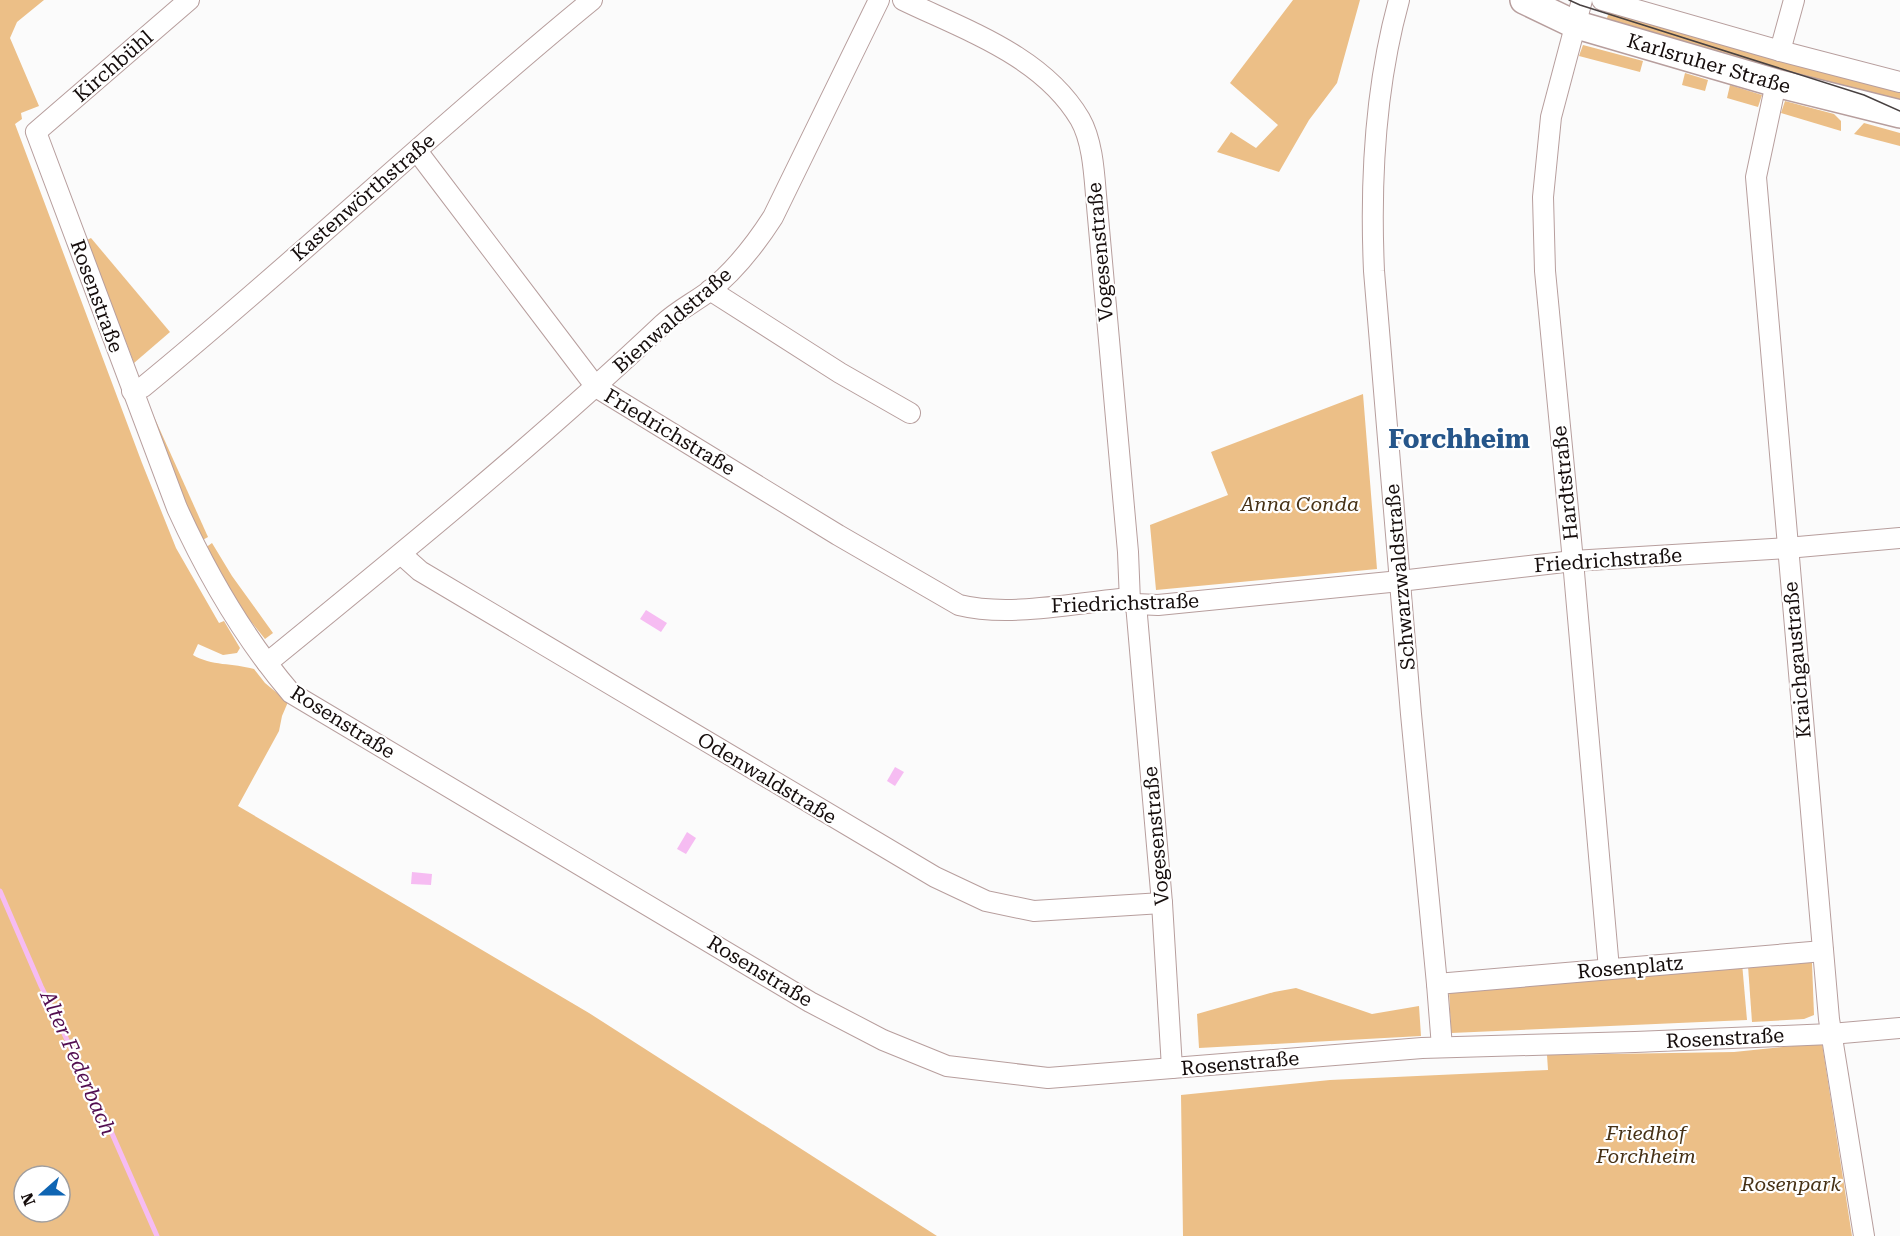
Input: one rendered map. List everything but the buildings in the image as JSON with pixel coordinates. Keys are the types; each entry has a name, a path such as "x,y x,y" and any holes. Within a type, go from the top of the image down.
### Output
{"street":[{"name":"Kirchbühl","path":"36,132 189,0"},
{"name":"Kastenwörthstraße","path":"132,391 142,387 188,350 592,0"},
{"name":"Bienwaldstraße","path":"267,663 401,554 597,387 668,319 710,290 753,248 773,217 879,0"},
{"name":"Vogesenstraße","path":"903,0 1012,54 1034,68 1051,81 1064,97 1080,119 1085,132 1096,195 1162,903 1172,1068"},
{"name":"Schwarzwaldstraße","path":"1399,0 1391,28 1380,103 1372,218 1374,271 1442,1047"},
{"name":"Karlsruher Straße","path":"1524,0 1578,12 1776,83 1900,114"},
{"name":"Karlsruher Straße","path":"1602,0 1780,51 1900,82"},
{"path":"1780,51 1794,0"},
{"name":"Hardtstraße","path":"1578,12 1551,117 1544,197 1545,271 1609,969"},
{"name":"Kraichgaustraße","path":"1776,83 1756,177 1831,1034 1864,1236"},
{"name":"Rosenstraße","path":"36,132 177,508 226,602 267,663 291,693 810,1002 883,1040 947,1066 1048,1078 1442,1047 1831,1034 1900,1028"},
{"name":"Friedrichstraße","path":"417,151 597,387 838,535 959,605 998,610 1120,599 1133,603 1158,604 1400,581 1573,561 1787,548 1900,538"},
{"path":"710,290 840,373 910,413"},
{"name":"Odenwaldstraße","path":"401,554 420,571 697,737 935,877 986,901 1034,911 1162,903"},
{"name":"Rosenplatz","path":"1437,984 1823,951"}],"green space":[{"path":"0,0 44,0 17,22 10,38 39,106 21,113 22,119 15,124 176,548 219,623 224,621 240,648 237,653 223,655 198,644 193,655 215,663 254,669 265,683 288,702 279,731 238,806 589,1013 937,1236 0,1236"},
{"path":"1293,0 1360,0 1337,83 1309,120 1279,172 1217,152 1231,132 1256,148 1278,125 1230,83"},
{"path":"1611,8 1900,87 1900,105 1604,25"},
{"path":"1583,45 1643,61 1640,72 1579,56"},
{"path":"1685,73 1708,80 1705,91 1682,85"},
{"path":"1730,85 1762,95 1758,107 1727,98"},
{"path":"1785,101 1834,114 1841,121 1841,131 1781,113"},
{"path":"1864,123 1900,133 1900,146 1854,134"},
{"path":"91,238 170,332 134,363 87,240"},
{"name":"Anna Conda","path":"1363,394 1377,569 1156,590 1150,525 1228,495 1211,452"},
{"path":"151,410 208,537 201,541 178,487"},
{"path":"212,543 232,576 273,633 265,639 241,609 205,548"},
{"path":"1806,960 1812,963 1814,1015 1804,1019 1752,1022 1748,966"},
{"path":"1742,963 1747,1020 1451,1033 1449,990"},
{"path":"1296,988 1372,1014 1419,1006 1421,1036 1199,1048 1197,1014"},
{"name":"Friedhof Forchheim","path":"1822,1043 1852,1236 1183,1236 1181,1095 1330,1080 1548,1070 1547,1055 1734,1052"}],"shaded area":[{"path":"646,610 667,623 661,632 640,619"},
{"path":"895,767 904,772 895,786 887,781"},
{"path":"687,832 696,838 686,854 677,849"},
{"path":"412,872 432,874 431,885 411,884"}],"waterway":[{"name":"Alter Federbach","path":"0,891 41,986 110,1129 157,1236"}],"tram line":[{"path":"1569,0 1864,95 1900,111"}],"district":[{"name":"Forchheim","path":"1459,439"}],"park label":[{"name":"Rosenpark","path":"1791,1184"}]}
